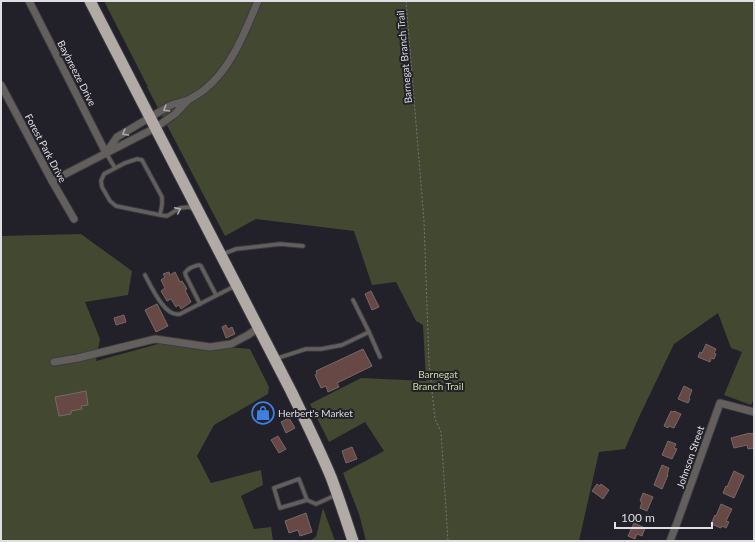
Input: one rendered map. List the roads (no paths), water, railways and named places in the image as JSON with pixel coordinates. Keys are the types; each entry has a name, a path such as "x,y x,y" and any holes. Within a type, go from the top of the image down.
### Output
{"highway":[{"path":"90,1 318,447 331,478 353,541"}],"street":[{"name":"Baybreeze Drive","path":"29,1 106,153"},
{"path":"106,153 117,138 175,114 188,100 204,90 218,76 242,40 258,1"},
{"name":"Forest Park Drive","path":"1,86 74,219"},
{"path":"52,181 106,153 153,123 171,105 188,100"},
{"path":"54,362 78,358 155,339 210,347 231,344 258,328"},
{"name":"Johnson Street","path":"670,541 720,403 754,412"}],"lane":[{"path":"106,153 115,168"},
{"path":"160,215 162,197 142,160 137,159 104,174 101,181 102,187 110,201 116,206 160,215 168,216 180,208 188,207 197,210"},
{"path":"220,255 236,249 280,244 302,246"},
{"path":"200,304 186,276 185,273 188,269 199,265 201,266 216,295"},
{"path":"145,275 159,301 172,314 176,315 236,285"},
{"path":"353,300 380,357"},
{"path":"274,359 306,349 321,349 342,345 369,332"},
{"path":"307,500 299,479 274,488 280,508 307,500 316,504 337,495"}],"place":[{"name":"Herbert's Market","path":"263,413"}],"park label":[{"name":"Barnegat Branch Trail","path":"438,380"}]}
